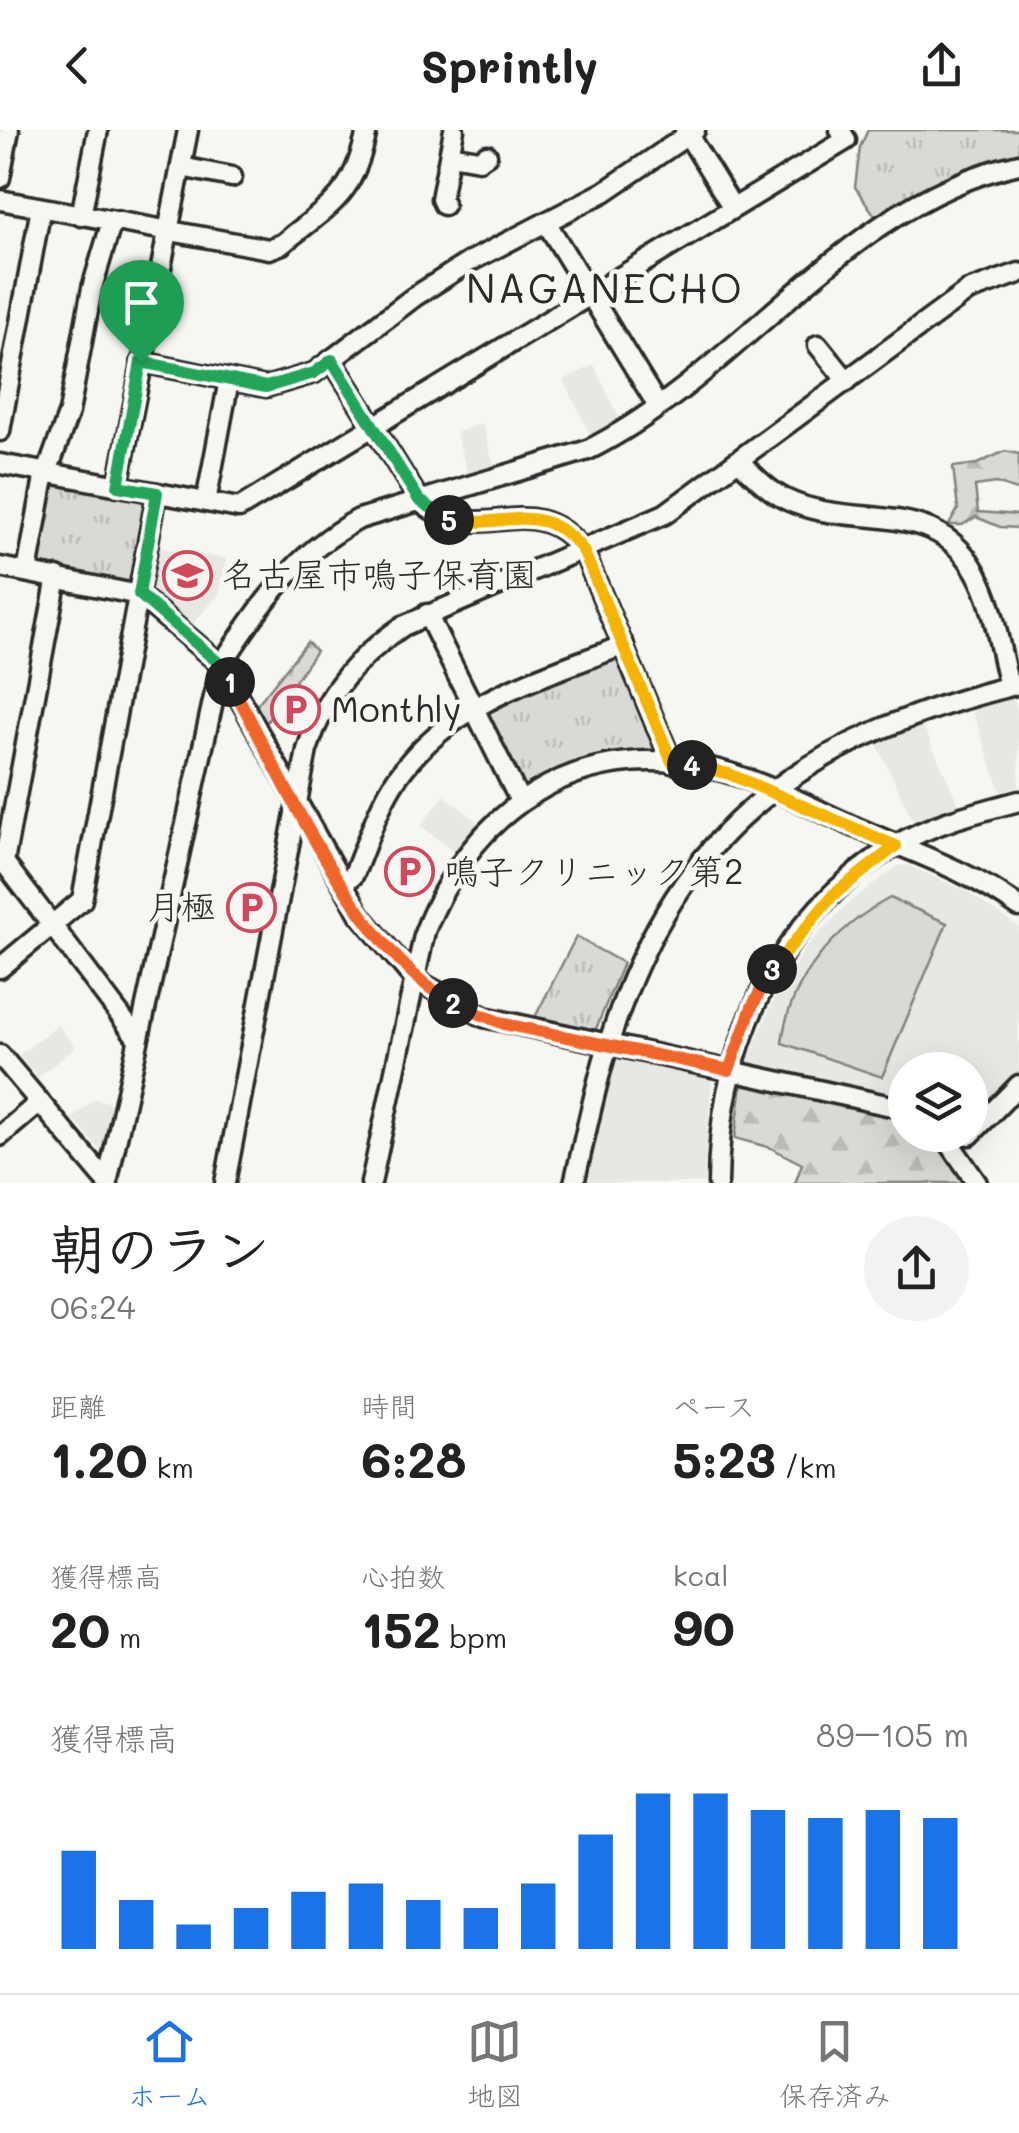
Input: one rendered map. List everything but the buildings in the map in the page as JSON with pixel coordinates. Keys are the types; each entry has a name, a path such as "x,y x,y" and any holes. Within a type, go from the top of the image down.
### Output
{"street":[{"path":"0,178 9,130"},
{"path":"81,216 98,130"},
{"path":"118,486 188,130"},
{"path":"0,200 262,250 282,244 354,180 367,130"},
{"path":"444,205 441,199 454,130"},
{"path":"0,464 239,508 846,140 840,130"},
{"path":"141,362 266,387 314,373 414,297 604,192 689,132 733,208"},
{"path":"450,155 479,160 487,155"},
{"path":"108,1183 221,665 264,597 296,562 329,535 359,519 588,450 624,432 782,301 888,224 943,188 1019,164"},
{"path":"181,166 232,176"},
{"path":"0,431 41,208"},
{"path":"26,572 48,473 69,412 92,288 112,221"},
{"path":"546,222 658,406"},
{"path":"226,1183 297,803 316,723 341,679 364,653 427,614 665,514 968,291 1019,273"},
{"path":"818,345 847,381"},
{"path":"332,360 419,500 444,519 462,523 539,519 564,530 583,550 672,762"},
{"path":"206,502 229,380"},
{"path":"574,1183 608,1045 640,960 666,909 721,839 770,790 882,725 1014,685 982,584 952,544 906,520 822,511 788,501 740,461"},
{"path":"0,968 82,900 157,493"},
{"path":"0,567 139,594 221,665 369,927 414,979 484,1018 888,1105"},
{"path":"58,577 2,859 138,1039"},
{"path":"427,614 520,801"},
{"path":"342,882 353,876 397,778 431,739 472,706 624,646"},
{"path":"372,1183 425,931 448,878 483,831 520,801 602,766 672,762 729,774 974,878 1019,907"},
{"path":"718,1183 720,1131 729,1070 752,1007 779,958 833,895 896,846 945,824 1019,801"},
{"path":"0,1055 108,1183"},
{"path":"988,1112 1019,1084"},
{"path":"0,1136 40,1102"},
{"path":"965,1152 977,1183"}],"shaded area":[{"path":"594,365 623,427 594,443 564,380"},
{"path":"482,423 496,472 469,479 456,433"},
{"name":"名古屋市鳴子保育園","path":"156,547 227,559 219,594 188,629 148,591"},
{"path":"1012,692 1019,717 1019,787 1001,792 969,702"},
{"path":"919,717 959,805 914,823 873,736"},
{"path":"444,795 481,825 456,854 421,826"},
{"path":"907,865 964,890 1019,927 1019,1077 988,1109 988,1052 888,1052 888,1099 750,1069 747,1063 777,992 808,945 852,900 898,866"},
{"path":"58,1025 76,1047 38,1077 19,1055"},
{"path":"616,1053 709,1072 712,1077 703,1183 580,1183"},
{"path":"95,1099 119,1105 109,1149 100,1150 72,1118"}],"green space":[{"path":"868,130 1019,130 1019,158 956,175 880,223 855,187 860,147"},
{"path":"1005,451 1019,454 1019,491 996,483 975,486 978,512 1019,515 1019,528 1000,527 976,517 962,525 949,525 958,509 953,467 977,464"},
{"path":"52,479 147,497 150,503 134,583 129,586 36,569"},
{"path":"307,642 316,651 262,729 252,711"},
{"path":"616,654 622,655 659,745 654,754 519,788 483,708"},
{"path":"890,898 947,923 893,1052 888,1052 882,1077 782,1043 786,1020 805,977 834,940"},
{"path":"576,937 623,963 593,1036 532,1023"},
{"path":"748,1080 888,1110 888,1152 949,1152 972,1183 795,1183 802,1164 771,1148 735,1138 742,1084"}],"place":[{"name":"名古屋市鳴子保育園","path":"187,575"},
{"name":"Monthly","path":"296,710"},
{"name":"鳴子クリニック第2","path":"409,872"},
{"name":"月極","path":"251,907"}],"district":[{"name":"NAGANECHO","path":"605,289"}],"route":[{"path":"332,360 419,500 434,513 462,523 539,519 553,523 573,538 583,550 672,762 729,774 896,846 833,895 779,958 752,1007 729,1070 484,1018 431,992 386,950 360,915 221,665 139,594 157,493 118,486 141,362 266,387 314,373 332,360"}]}
